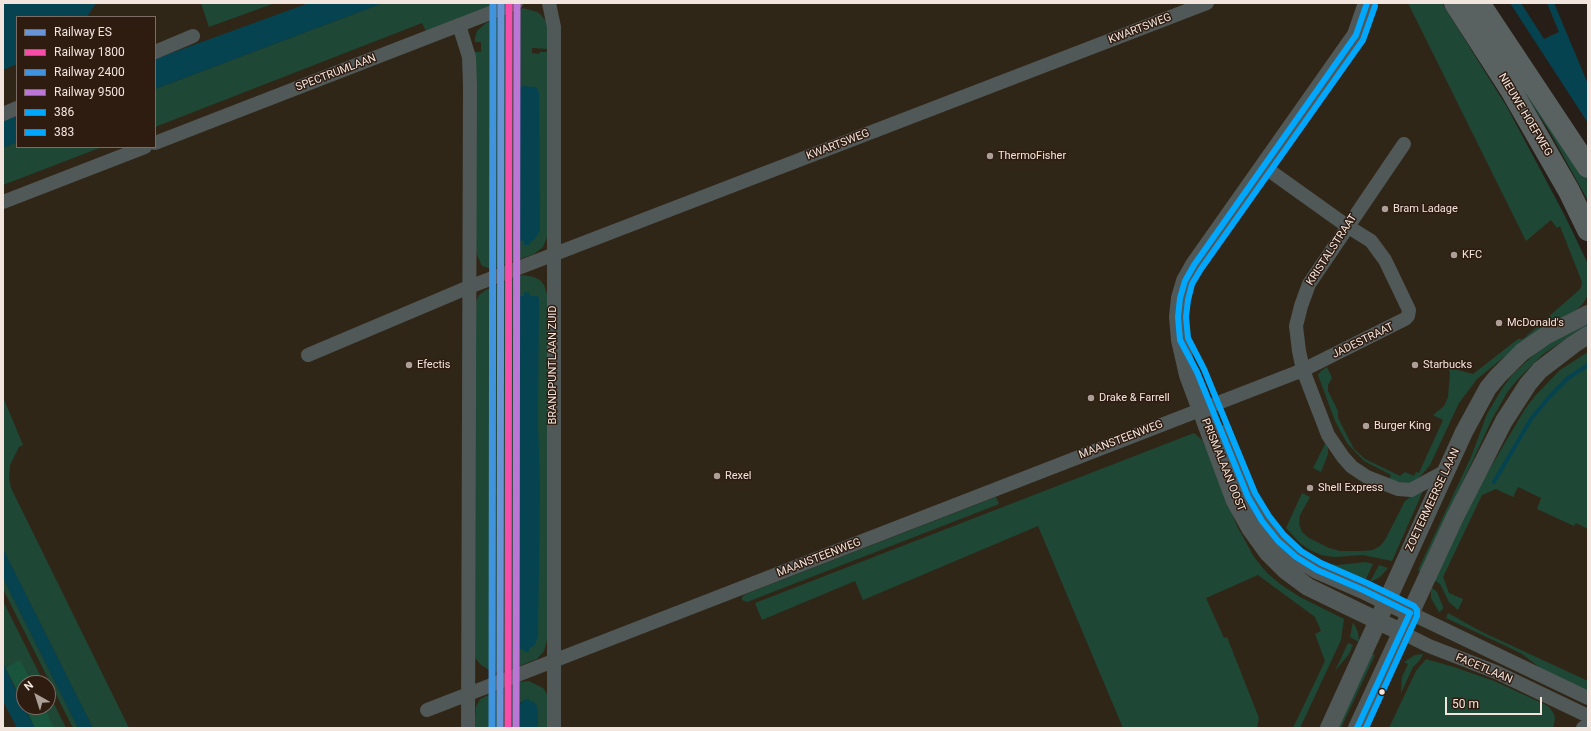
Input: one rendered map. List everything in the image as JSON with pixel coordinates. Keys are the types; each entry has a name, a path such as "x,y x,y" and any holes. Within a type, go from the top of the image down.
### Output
{"main road":[{"name":"NIEUWE HOEFWEG","path":"1456,3 1511,90 1569,191 1588,230"},
{"name":"NIEUWE HOEFWEG","path":"1479,3 1588,167"}],"street":[{"name":"SPECTRUMLAAN","path":"156,143 516,3"},
{"name":"BRANDPUNTLAAN ZUID","path":"549,3 554,27 554,728"},
{"name":"KWARTSWEG","path":"308,355 469,287 553,254 1207,3"},
{"name":"PRISMALAAN OOST","path":"1367,3 1356,35 1194,265 1185,281 1180,298 1178,317 1180,340 1197,372 1205,407 1235,501 1250,528 1268,552 1285,570 1308,587 1401,632"},
{"path":"459,25 467,49 470,67 468,728"},
{"path":"156,52 193,36"},
{"path":"3,114 16,108"},
{"name":"KRISTALSTRAAT","path":"1404,144 1309,284 1296,326 1299,350 1303,370 1328,434 1343,457 1352,467 1367,477 1398,489 1411,490 1446,471"},
{"path":"3,202 142,148"},
{"path":"1263,166 1347,226"},
{"name":"JADESTRAAT","path":"1205,407 1303,370 1395,325 1408,316 1409,310 1385,260 1379,251 1371,241 1347,226"},
{"name":"ZOETERMEERSE LAAN","path":"1329,728 1446,471 1476,409 1488,388 1522,352 1545,336 1588,314"},
{"path":"1357,728 1455,517 1504,421 1528,384 1540,370 1588,335"},
{"name":"PRISMALAAN OOST","path":"1205,407 1248,497 1262,521 1278,541 1296,557 1317,570 1386,600 1410,613"},
{"name":"MAANSTEENWEG","path":"426,710 1205,407"},
{"name":"FACETLAAN","path":"1410,613 1588,698"},
{"name":"FACETLAAN","path":"1401,632 1429,646 1496,672 1588,716"},
{"path":"1583,728 1588,725"}],"shaded area":[{"path":"3,3 1413,3 1570,231 1588,276 1588,728 3,728"}],"green space":[{"path":"201,3 275,3 209,27"},
{"path":"383,3 497,3 426,31 422,23 156,127 156,89"},
{"path":"1408,3 1442,3 1507,107 1565,216 1588,264 1588,295 1582,305 1514,349 1477,379 1459,403 1430,465 1419,478 1412,483 1389,480 1391,475 1364,461 1347,443 1335,421 1318,375 1321,371 1327,367 1332,378 1328,385 1328,391 1338,411 1338,418 1354,449 1365,459 1400,476 1405,472 1414,476 1416,472 1419,473 1443,420 1433,415 1444,406 1448,397 1450,368 1473,374 1518,339 1523,339 1578,291 1581,288 1582,282 1560,226 1557,228 1551,220 1526,241"},
{"path":"1467,3 1472,3 1588,181 1588,201 1551,134"},
{"path":"523,8 537,12 547,22 548,49 532,48 532,53 539,54 540,52 548,52 547,237 543,247 534,254 492,269 482,266 477,255 475,245 475,52 481,52 481,42 475,42 475,38 477,31 486,23"},
{"path":"16,142 16,148 99,148 3,185 3,148"},
{"path":"523,275 540,280 544,285 547,294 547,640 544,651 537,659 509,670 496,672 491,671 481,665 475,658 476,302 479,295 486,290 512,278"},
{"path":"1588,322 1588,326 1573,334 1542,355 1508,391 1492,419 1421,572 1418,570 1471,457 1487,414 1503,387 1513,374 1538,351 1551,342"},
{"path":"1588,352 1588,529 1576,523 1574,526 1537,509 1541,498 1518,487 1513,497 1496,489 1482,495 1443,577 1449,593 1463,599 1458,610 1449,602 1440,584 1434,580 1482,482 1525,409 1535,396 1560,370"},
{"path":"3,397 23,445 19,447 10,465 9,478 11,488 129,728 93,728 3,549"},
{"path":"1224,423 1226,424 1253,494 1274,528 1300,552 1323,563 1337,565 1366,562 1373,564 1364,583 1352,581 1310,562 1290,548 1263,520 1249,496 1223,431"},
{"path":"1194,433 1202,440 1237,526 1254,557 1267,573 1280,584 1300,597 1344,619 1341,640 1300,728 1293,728 1325,661 1315,634 1321,631 1315,617 1258,575 1206,598 1224,638 1227,637 1259,718 1257,728 1123,728 1038,526 863,600 855,581 762,620 755,603"},
{"path":"1326,442 1328,454 1321,472 1313,468"},
{"path":"1423,491 1392,561 1363,555 1334,557 1321,555 1300,543 1286,528 1302,493 1310,497 1300,515 1299,524 1302,532 1309,538 1329,548 1340,551 1373,550 1380,546 1385,540 1405,501 1416,493"},
{"path":"996,497 999,504 747,602 742,600 742,597 746,594"},
{"path":"1379,565 1388,568 1380,577 1370,582"},
{"path":"3,578 52,675 46,675 3,589"},
{"path":"1431,587 1437,592 1443,607 1443,609 1439,612 1431,598"},
{"path":"3,601 40,675 16,675 16,689 3,663"},
{"path":"1448,613 1480,631 1588,681 1588,691 1543,670 1522,654 1446,618"},
{"path":"1353,622 1358,632 1359,642 1350,637"},
{"path":"1348,643 1353,645 1349,654 1335,671"},
{"path":"1372,654 1375,655 1341,728 1337,728"},
{"path":"1423,654 1420,660 1413,667 1401,693 1402,677 1408,664 1404,662 1415,655"},
{"path":"1426,659 1494,681 1542,703 1549,707 1554,714 1555,719 1553,728 1389,728 1416,671"},
{"path":"20,660 28,675 16,675 16,689 6,668"},
{"path":"529,681 543,688 547,694 549,728 538,728 537,706 533,702 524,701 520,703 517,709 516,728 474,728 476,707 480,699 518,682"},
{"path":"56,684 78,728 73,728 56,694"},
{"path":"56,708 66,728 35,728 29,715 56,715"},
{"path":"29,715 48,715 54,728 35,728"}],"water":[{"path":"3,3 96,3 88,16 16,16 16,64 3,70"},
{"path":"309,3 383,3 156,89 156,59"},
{"path":"1510,3 1521,3 1544,39 1559,32 1547,3 1554,3 1588,84 1588,123"},
{"path":"522,86 536,87 539,92 540,230 535,239 530,242 530,245 524,245 524,241 518,240 517,227 518,91"},
{"path":"16,115 16,142 3,148 3,121"},
{"path":"524,292 530,293 530,296 537,296 539,298 538,423 540,488 538,635 535,645 529,649 529,652 524,652 524,649 518,650 516,647 517,299 519,296 524,296"},
{"path":"3,549 93,728 78,728 56,684 56,675 52,675 3,578"},
{"path":"3,663 16,690 16,715 28,715 35,728 17,728 3,701"},
{"path":"524,699 529,699 529,701 533,702 537,706 538,728 516,728 517,709"}],"waterway":[{"path":"1494,482 1531,419 1550,396 1568,378 1588,365"}],"rail line":[{"name":"2400","path":"492,728 493,3"},
{"name":"ES","path":"500,728 501,3"},
{"name":"1800","path":"508,728 509,3"},
{"name":"9500","path":"516,728 517,3"}],"transit line":[{"name":"386","path":"1357,728 1410,613 1317,570 1296,557 1278,541 1262,521 1248,497 1197,372 1180,340 1178,317 1180,298 1185,281 1194,265 1356,35 1367,3"},
{"name":"383","path":"1366,728 1417,616 1417,610 1414,606 1321,563 1301,551 1284,535 1269,516 1255,493 1204,369 1188,338 1186,317 1192,284 1201,269 1363,40 1375,6"}],"place":[{"name":"ThermoFisher","path":"990,156"},
{"name":"Bram Ladage","path":"1385,209"},
{"name":"KFC","path":"1454,255"},
{"name":"McDonald's","path":"1499,323"},
{"name":"Efectis","path":"409,365"},
{"name":"Starbucks","path":"1415,365"},
{"name":"Drake & Farrell","path":"1091,398"},
{"name":"Burger King","path":"1366,426"},
{"name":"Rexel","path":"717,476"},
{"name":"Shell Express","path":"1310,488"}]}
